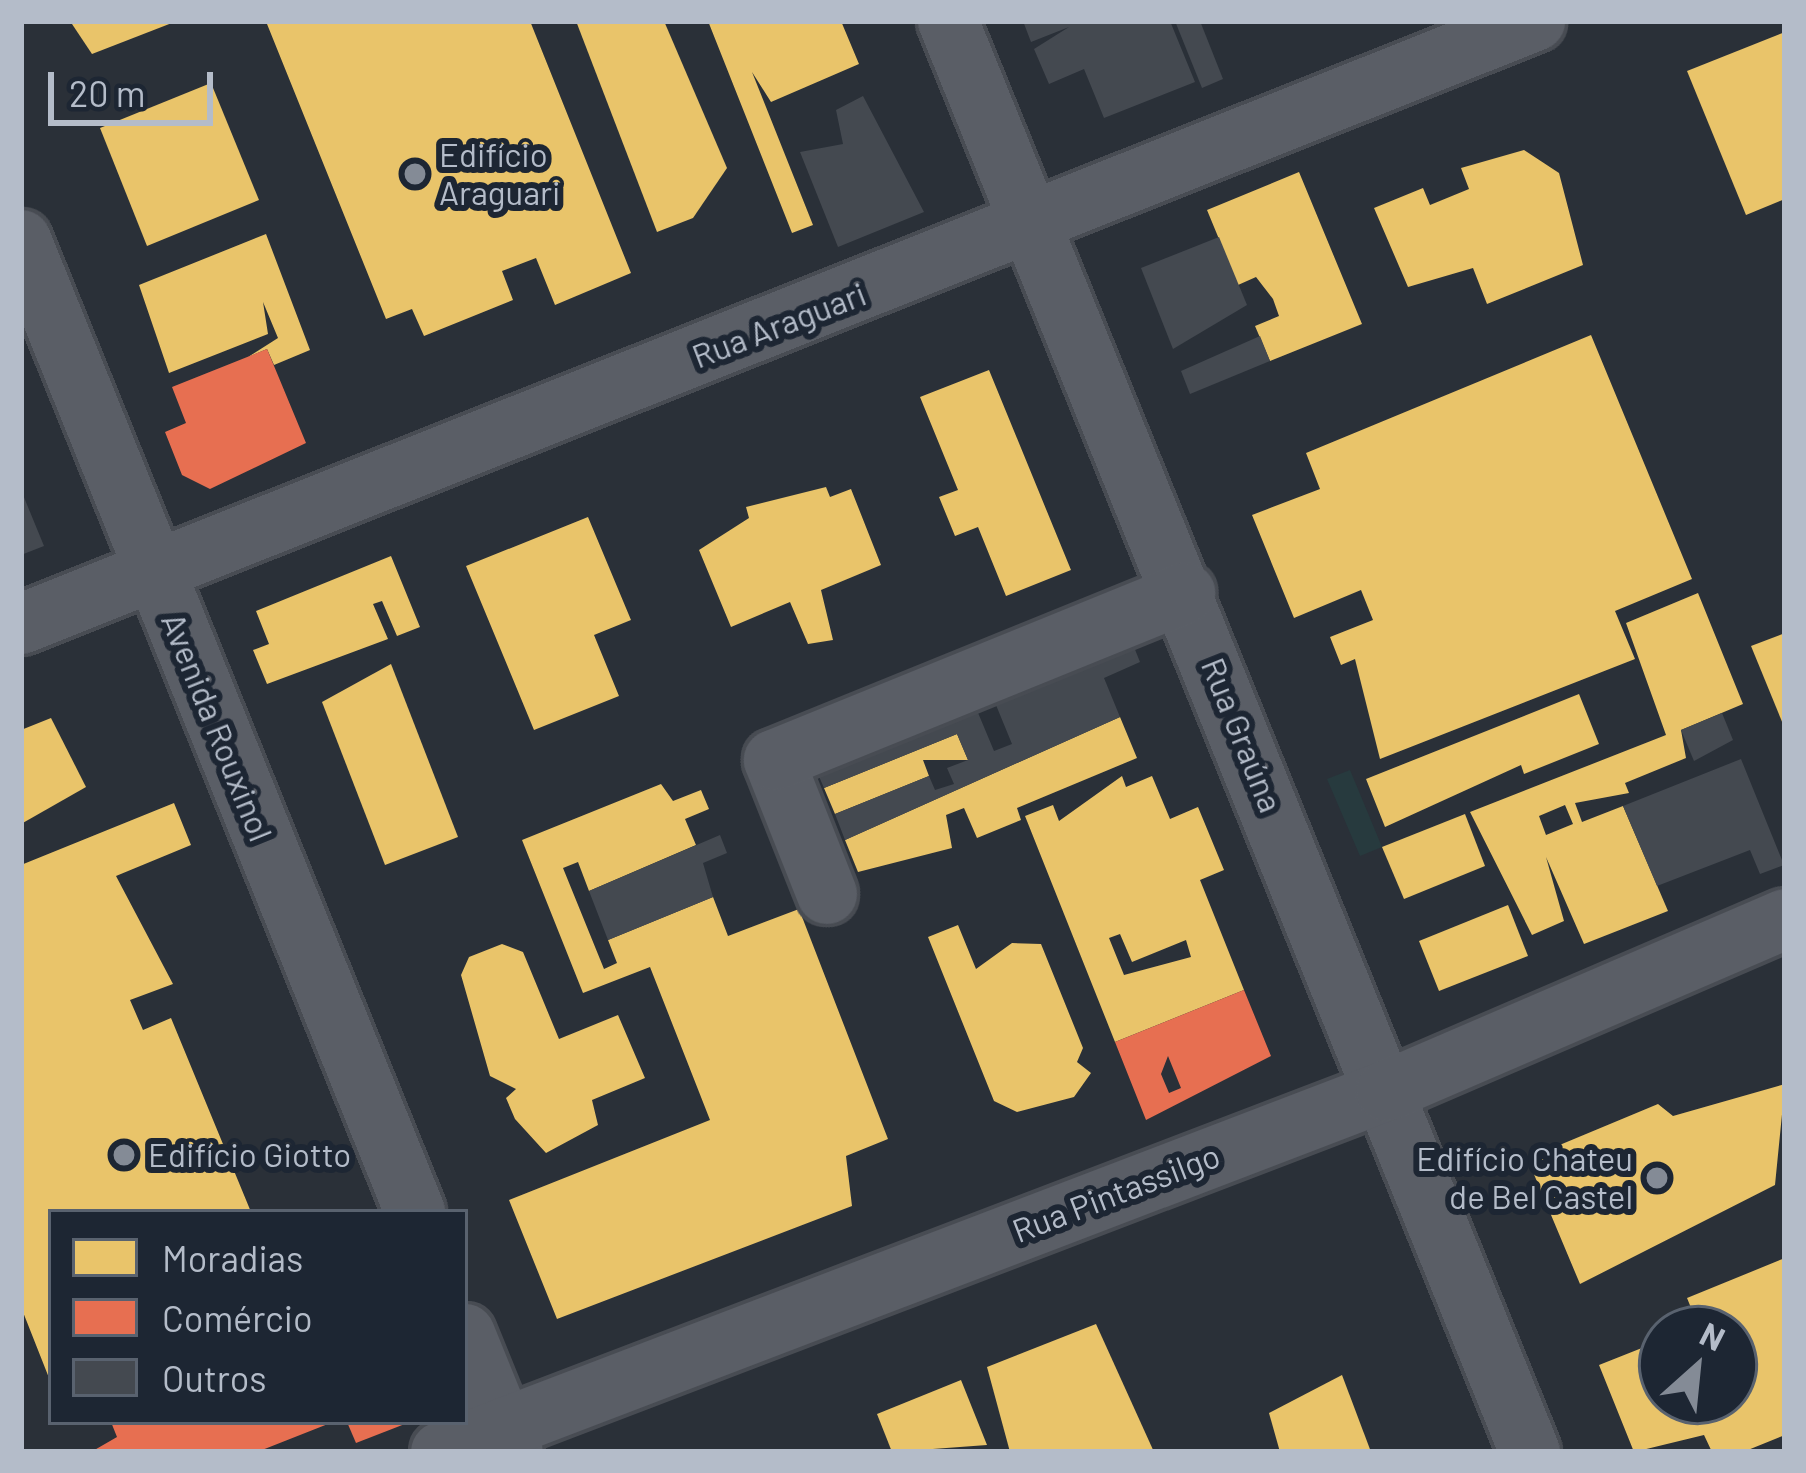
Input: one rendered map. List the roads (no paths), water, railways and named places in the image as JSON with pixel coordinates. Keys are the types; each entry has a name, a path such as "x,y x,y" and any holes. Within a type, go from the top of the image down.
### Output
{"street":[{"name":"Rua Graúna","path":"948,21 1185,593 1530,1452"},
{"name":"Rua Araguari","path":"21,624 1034,226 1535,21"},
{"name":"Avenida Rouxinol","path":"21,240 414,1209"},
{"path":"826,894 774,760 1185,593"},
{"name":"Rua Pintassilgo","path":"441,1452 508,1439 1386,1090 1785,919"},
{"path":"468,1341 508,1439"}],"place":[{"name":"Edifício Araguari","path":"415,174"},
{"name":"Edifício Giotto","path":"124,1155"},
{"name":"Edifício Chateu de Bel Castel","path":"1657,1178"}]}
